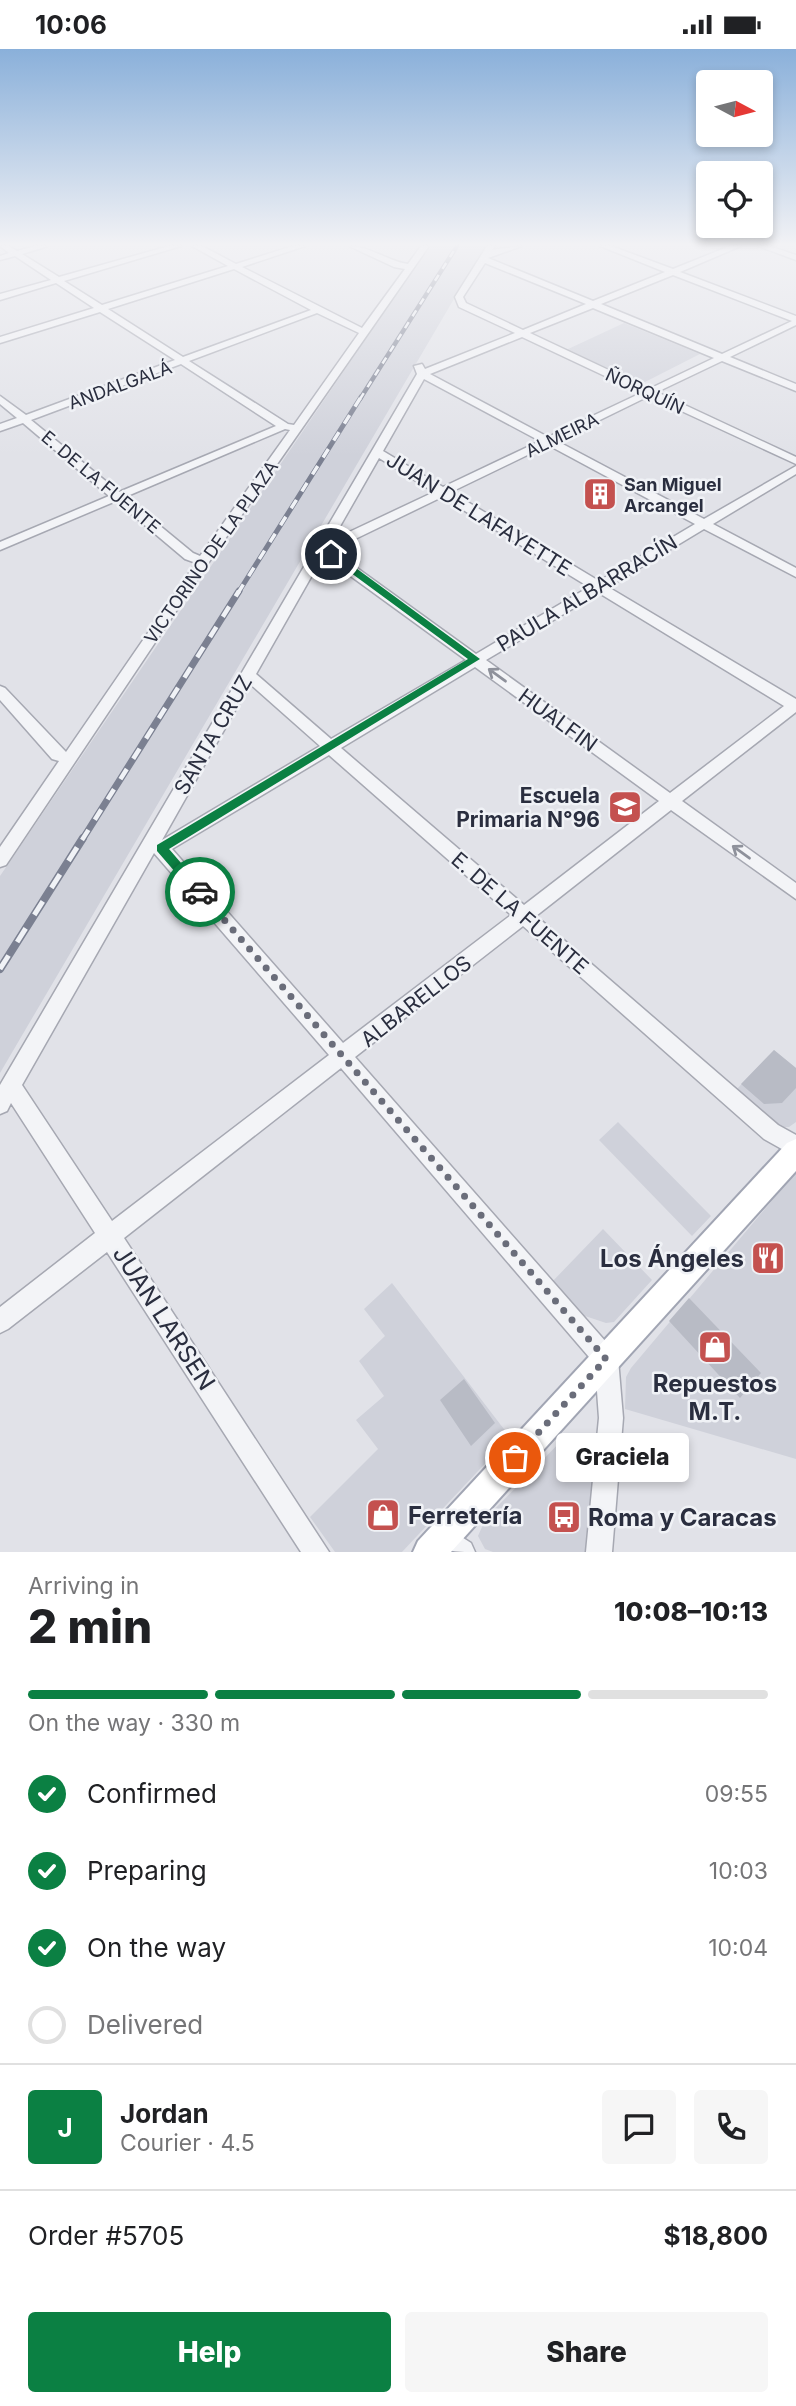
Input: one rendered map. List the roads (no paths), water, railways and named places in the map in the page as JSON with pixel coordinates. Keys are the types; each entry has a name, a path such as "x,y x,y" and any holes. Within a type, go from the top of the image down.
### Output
{"main road":[{"path":"445,1547 606,1359 796,1149"}],"street":[{"path":"0,340 77,316"},
{"path":"115,316 291,428"},
{"name":"ANDALGALÁ","path":"0,428 302,316"},
{"path":"331,316 365,332"},
{"name":"VICTORINO DE LA PLAZA","path":"0,860 291,428 376,316"},
{"name":"ÑORQUÍN","path":"487,316 796,461"},
{"path":"421,370 561,316"},
{"path":"624,316 796,389"},
{"name":"ALMEIRA","path":"323,544 347,538 796,320"},
{"path":"421,370 548,442 796,573"},
{"name":"SANTA CRUZ","path":"6,1094 155,846 248,675 377,452 421,370"},
{"name":"E. DE LA FUENTE","path":"0,400 189,556 203,562"},
{"path":"0,547 291,428"},
{"name":"JUAN DE LAFAYETTE","path":"377,452 795,706"},
{"name":"PAULA ALBARRACÍN","path":"155,846 796,469"},
{"name":"HUALFIN","path":"323,544 475,659 796,892"},
{"name":"E. DE LA FUENTE","path":"248,675 771,1132 796,1149"},
{"path":"3,700 57,755 69,758"},
{"name":"ALBARELLOS","path":"0,1321 795,706"},
{"path":"155,846 344,1057 606,1359 611,1418 599,1552"},
{"name":"JUAN LARSEN","path":"6,1094 109,1235 316,1552"}],"railway":[{"path":"360,399 413,316"},
{"path":"238,593 361,397"},
{"path":"82,840 239,591"},
{"path":"0,969 83,838"}],"place":[{"name":"San Miguel Arcangel","path":"600,494"},
{"name":"Escuela Primaria N°96","path":"625,807"},
{"name":"Los Ángeles","path":"768,1258"},
{"name":"Repuestos M.T.","path":"715,1347"},
{"name":"Graciela","path":"515,1458"},
{"name":"Ferretería","path":"383,1515"},
{"name":"Roma y Caracas","path":"564,1517"}]}
